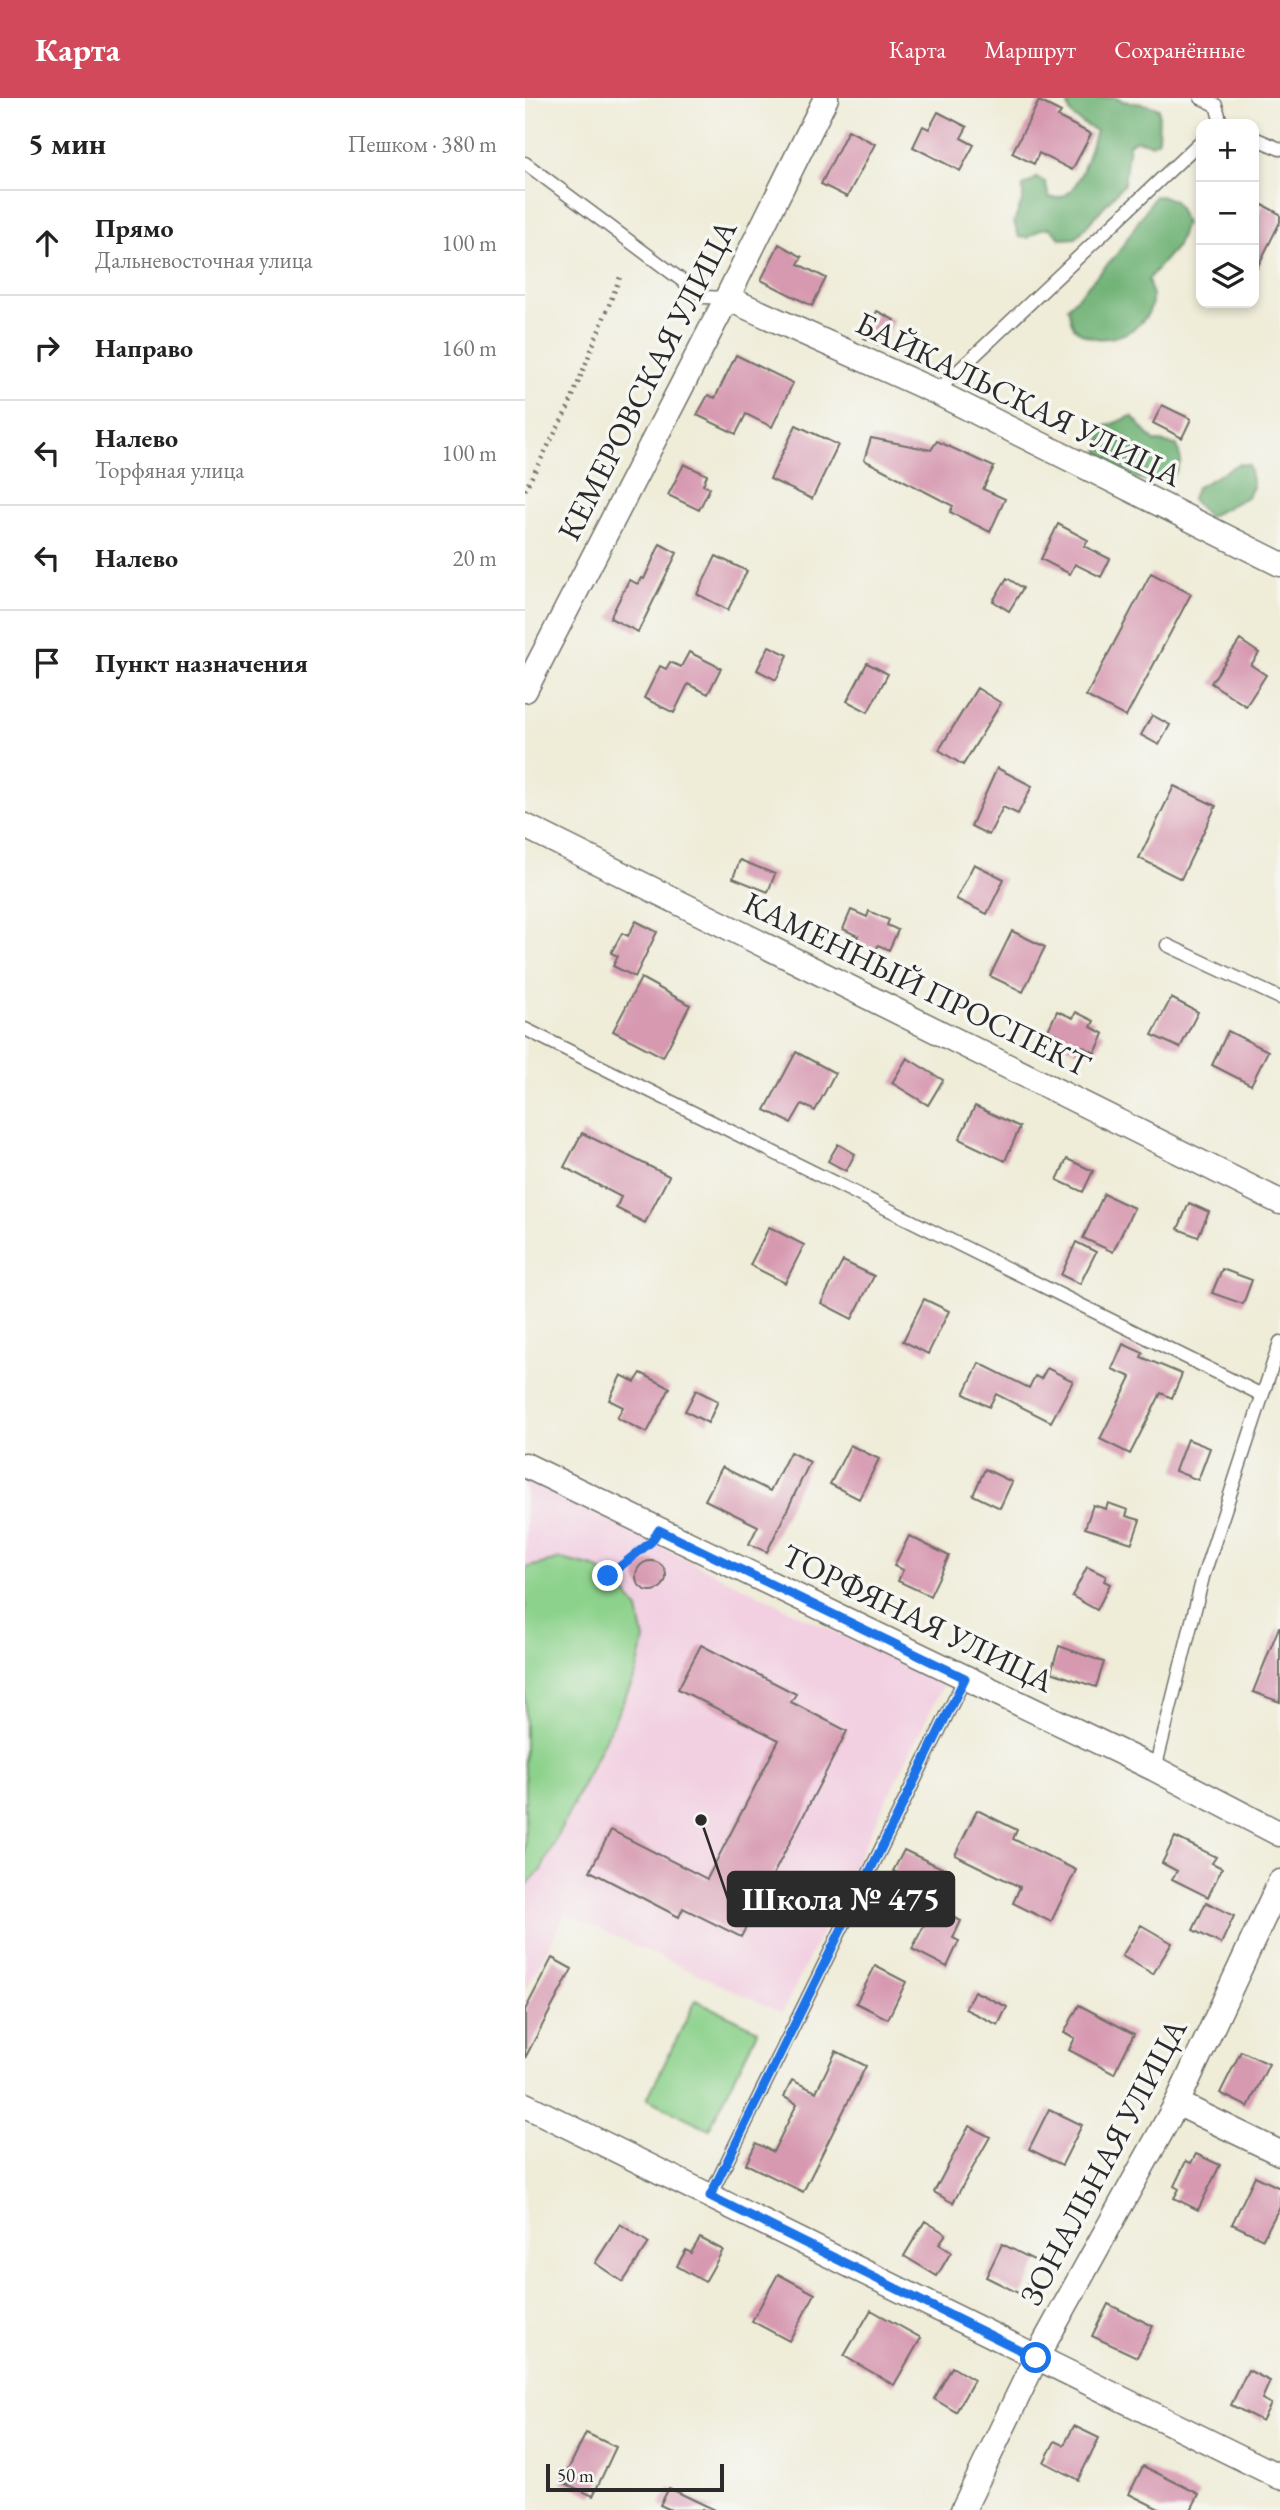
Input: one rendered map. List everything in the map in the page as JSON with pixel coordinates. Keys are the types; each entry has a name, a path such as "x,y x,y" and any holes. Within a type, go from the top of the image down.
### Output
{"street":[{"name":"КЕМЕРОВСКАЯ УЛИЦА","path":"525,690 727,298 826,98"},
{"name":"БАЙКАЛЬСКАЯ УЛИЦА","path":"727,298 936,392 1280,564"},
{"name":"КАМЕННЫЙ ПРОСПЕКТ","path":"525,826 1280,1202"},
{"name":"ТОРФЯНАЯ УЛИЦА","path":"525,1465 1156,1769 1280,1834"},
{"name":"ЗОНАЛЬНАЯ УЛИЦА","path":"963,2510 1036,2358 1177,2103 1280,1882"},
{"path":"1177,2103 1280,2152"},
{"path":"525,2105 1280,2477"}],"lane":[{"path":"1201,98 1216,105 1220,119"},
{"path":"1259,140 1280,149"},
{"path":"936,392 1196,146"},
{"path":"525,163 704,298 727,298"},
{"path":"1167,945 1280,998"},
{"path":"525,1029 1262,1395"},
{"path":"1156,1769 1203,1577 1280,1342"},
{"path":"710,2196 965,1678"}],"path":[{"path":"525,490 569,406 620,277"},
{"path":"608,1576 651,1542 659,1530"}],"shaded area":[{"path":"525,1480 943,1685 782,2013 566,1914 525,1991"}],"green space":[{"path":"1069,98 1115,98 1159,109 1158,141 1151,144 1136,140 1129,144 1124,184 1076,238 1061,239 1050,228 1041,229 1028,238 1019,237 1014,222 1023,199 1023,186 1037,178 1045,182 1049,197 1059,198 1075,186 1085,164 1096,131 1072,115 1068,105"},
{"path":"1155,196 1168,198 1176,203 1185,223 1177,246 1148,279 1152,301 1148,312 1132,330 1120,335 1095,338 1084,334 1074,327 1068,307 1117,254"},
{"path":"1132,416 1154,441 1177,445 1181,461 1174,475 1151,481 1119,475 1099,452 1102,428"},
{"path":"1238,464 1249,465 1253,487 1247,497 1208,517 1192,499 1196,488"},
{"path":"561,1559 594,1567 618,1582 638,1610 644,1640 636,1675 541,1870 525,1887 525,1568"},
{"path":"696,2000 758,2030 709,2129 647,2099"}],"building":[{"path":"1039,101 1061,112 1058,117 1091,134 1072,170 1039,153 1034,164 1012,153"},
{"path":"938,112 967,127 961,138 974,145 960,171 913,147 923,126 929,129"},
{"path":"848,130 875,144 847,197 821,184"},
{"path":"1263,205 1280,214 1280,222 1259,264 1259,245 1259,213"},
{"path":"779,244 802,257 798,264 826,278 812,306 761,280"},
{"path":"877,311 894,320 881,346 864,338"},
{"path":"736,355 793,383 772,427 746,414 736,434 697,415 708,395 715,398"},
{"path":"1162,405 1191,419 1182,438 1153,423"},
{"path":"796,425 838,445 812,499 770,479"},
{"path":"871,438 931,450 937,441 994,467 983,489 1005,499 990,532 950,512 953,506 864,460"},
{"path":"684,464 707,475 703,485 710,488 699,510 668,495"},
{"path":"1058,524 1088,540 1084,546 1110,559 1101,577 1075,564 1070,574 1041,559"},
{"path":"660,544 677,553 638,632 610,618 629,580 638,584 641,578 644,579"},
{"path":"716,556 747,571 728,610 697,594"},
{"path":"1151,573 1191,594 1126,717 1086,696"},
{"path":"1007,578 1023,588 1009,611 993,601"},
{"path":"1240,640 1259,653 1251,665 1266,675 1246,706 1211,683"},
{"path":"769,646 788,655 776,680 757,670"},
{"path":"689,652 721,668 708,694 688,684 674,713 644,698 660,666 666,669 670,662 681,667"},
{"path":"867,663 888,674 868,712 847,701"},
{"path":"977,688 1001,703 963,765 939,750"},
{"path":"1152,715 1170,725 1159,745 1141,735"},
{"path":"997,768 1032,786 1018,814 1003,807 989,835 971,826"},
{"path":"1174,786 1216,806 1181,879 1139,858"},
{"path":"740,860 775,874 768,892 733,878"},
{"path":"974,864 1004,879 987,914 956,899"},
{"path":"851,910 867,917 869,911 889,920 887,925 898,930 889,950 878,945 876,950 856,941 858,936 843,929"},
{"path":"636,921 657,932 635,977 613,966 618,956 611,953 622,933 628,936"},
{"path":"1012,931 1045,947 1023,992 990,976"},
{"path":"641,978 690,1005 663,1057 613,1031"},
{"path":"1171,998 1198,1012 1180,1048 1152,1035"},
{"path":"1057,1011 1073,1018 1076,1012 1094,1021 1091,1027 1104,1034 1095,1053 1082,1046 1079,1052 1060,1043 1063,1037 1048,1030"},
{"path":"1228,1031 1268,1051 1251,1085 1212,1065"},
{"path":"796,1052 835,1073 815,1111 802,1104 791,1123 765,1110"},
{"path":"907,1058 943,1080 928,1105 892,1083"},
{"path":"975,1106 1020,1127 1005,1161 959,1139"},
{"path":"582,1133 669,1176 645,1223 616,1208 621,1197 564,1167"},
{"path":"838,1144 855,1154 846,1171 828,1161"},
{"path":"1067,1159 1093,1171 1083,1192 1057,1180"},
{"path":"1104,1194 1134,1208 1113,1252 1083,1238"},
{"path":"1189,1203 1209,1212 1198,1237 1178,1229"},
{"path":"769,1227 804,1245 785,1283 750,1265"},
{"path":"1076,1242 1096,1252 1080,1284 1061,1275"},
{"path":"843,1261 874,1276 852,1319 821,1303"},
{"path":"1222,1269 1252,1280 1243,1304 1212,1293"},
{"path":"924,1299 949,1311 928,1354 903,1341"},
{"path":"1123,1344 1143,1353 1141,1357 1182,1374 1172,1398 1161,1393 1130,1454 1100,1439 1131,1377 1112,1369"},
{"path":"979,1363 1029,1388 1035,1376 1041,1379 1047,1368 1073,1381 1051,1422 996,1394 989,1407 964,1394"},
{"path":"641,1373 670,1388 647,1433 617,1418 623,1407 609,1400 621,1375 635,1382"},
{"path":"696,1390 718,1401 708,1423 685,1411"},
{"path":"1187,1439 1210,1448 1198,1480 1175,1471"},
{"path":"850,1445 879,1459 859,1499 830,1484"},
{"path":"790,1452 810,1462 767,1552 749,1544 758,1526 705,1500 722,1467 770,1491"},
{"path":"985,1469 1012,1482 1000,1508 973,1495"},
{"path":"1108,1503 1128,1510 1126,1516 1140,1520 1132,1543 1085,1528 1093,1505 1106,1509"},
{"path":"909,1536 949,1556 930,1596 898,1581 903,1570 894,1566"},
{"path":"651,1561 662,1565 666,1576 662,1587 651,1591 640,1587 636,1576 640,1565"},
{"path":"1087,1567 1106,1576 1104,1581 1110,1584 1097,1610 1072,1596"},
{"path":"1280,1627 1280,1702 1253,1692"},
{"path":"701,1645 796,1694 791,1702 847,1731 741,1937 683,1908 679,1917 590,1871 611,1830 707,1879 779,1740 678,1689"},
{"path":"1059,1646 1104,1662 1096,1687 1051,1672"},
{"path":"977,1810 1017,1830 1013,1839 1076,1870 1051,1922 1013,1903 1020,1887 955,1855"},
{"path":"1175,1837 1216,1857 1212,1863 1222,1868 1208,1897 1172,1879 1177,1871 1162,1863"},
{"path":"904,1850 946,1870 935,1892 893,1871"},
{"path":"1206,1902 1234,1916 1221,1944 1193,1930"},
{"path":"933,1907 961,1921 953,1938 959,1941 947,1967 912,1949"},
{"path":"1141,1925 1172,1943 1153,1974 1122,1956"},
{"path":"552,1958 572,1969 525,2058 525,2010"},
{"path":"875,1966 906,1982 888,2019 856,2003"},
{"path":"974,1991 1007,2007 998,2025 965,2009"},
{"path":"1079,2005 1134,2034 1114,2074 1069,2050 1075,2038 1064,2033"},
{"path":"836,2051 866,2066 803,2192 746,2164 756,2143 773,2152 797,2104 784,2097 792,2080 816,2092"},
{"path":"1241,2051 1269,2064 1248,2107 1220,2093"},
{"path":"1049,2109 1082,2125 1062,2165 1029,2149"},
{"path":"969,2126 990,2137 953,2203 934,2192"},
{"path":"1196,2154 1220,2165 1198,2210 1174,2198 1179,2189 1174,2186 1186,2161 1191,2163"},
{"path":"1255,2176 1280,2188 1280,2206 1263,2239 1232,2224"},
{"path":"925,2221 946,2234 939,2244 951,2252 937,2276 904,2256"},
{"path":"620,2224 649,2243 623,2282 595,2263"},
{"path":"700,2238 723,2250 705,2282 677,2266 686,2250 691,2253"},
{"path":"1002,2244 1038,2262 1022,2295 986,2277"},
{"path":"778,2274 815,2294 789,2341 752,2321"},
{"path":"1108,2304 1153,2326 1137,2357 1092,2336"},
{"path":"871,2310 921,2338 894,2385 844,2356"},
{"path":"952,2367 974,2380 956,2412 934,2399"},
{"path":"1248,2370 1270,2381 1262,2399 1271,2404 1262,2421 1231,2405"},
{"path":"1074,2426 1099,2438 1078,2480 1044,2462 1055,2441 1064,2445"},
{"path":"586,2433 616,2447 593,2496 562,2482"},
{"path":"1143,2466 1199,2494 1191,2510 1161,2510 1129,2494"},
{"path":"669,2488 715,2510 671,2510 660,2505"}],"place":[{"name":"Школа № 475","path":"701,1820"}],"route":[{"path":"608,1576 651,1542 659,1530 965,1678 710,2196 1036,2358"}]}
